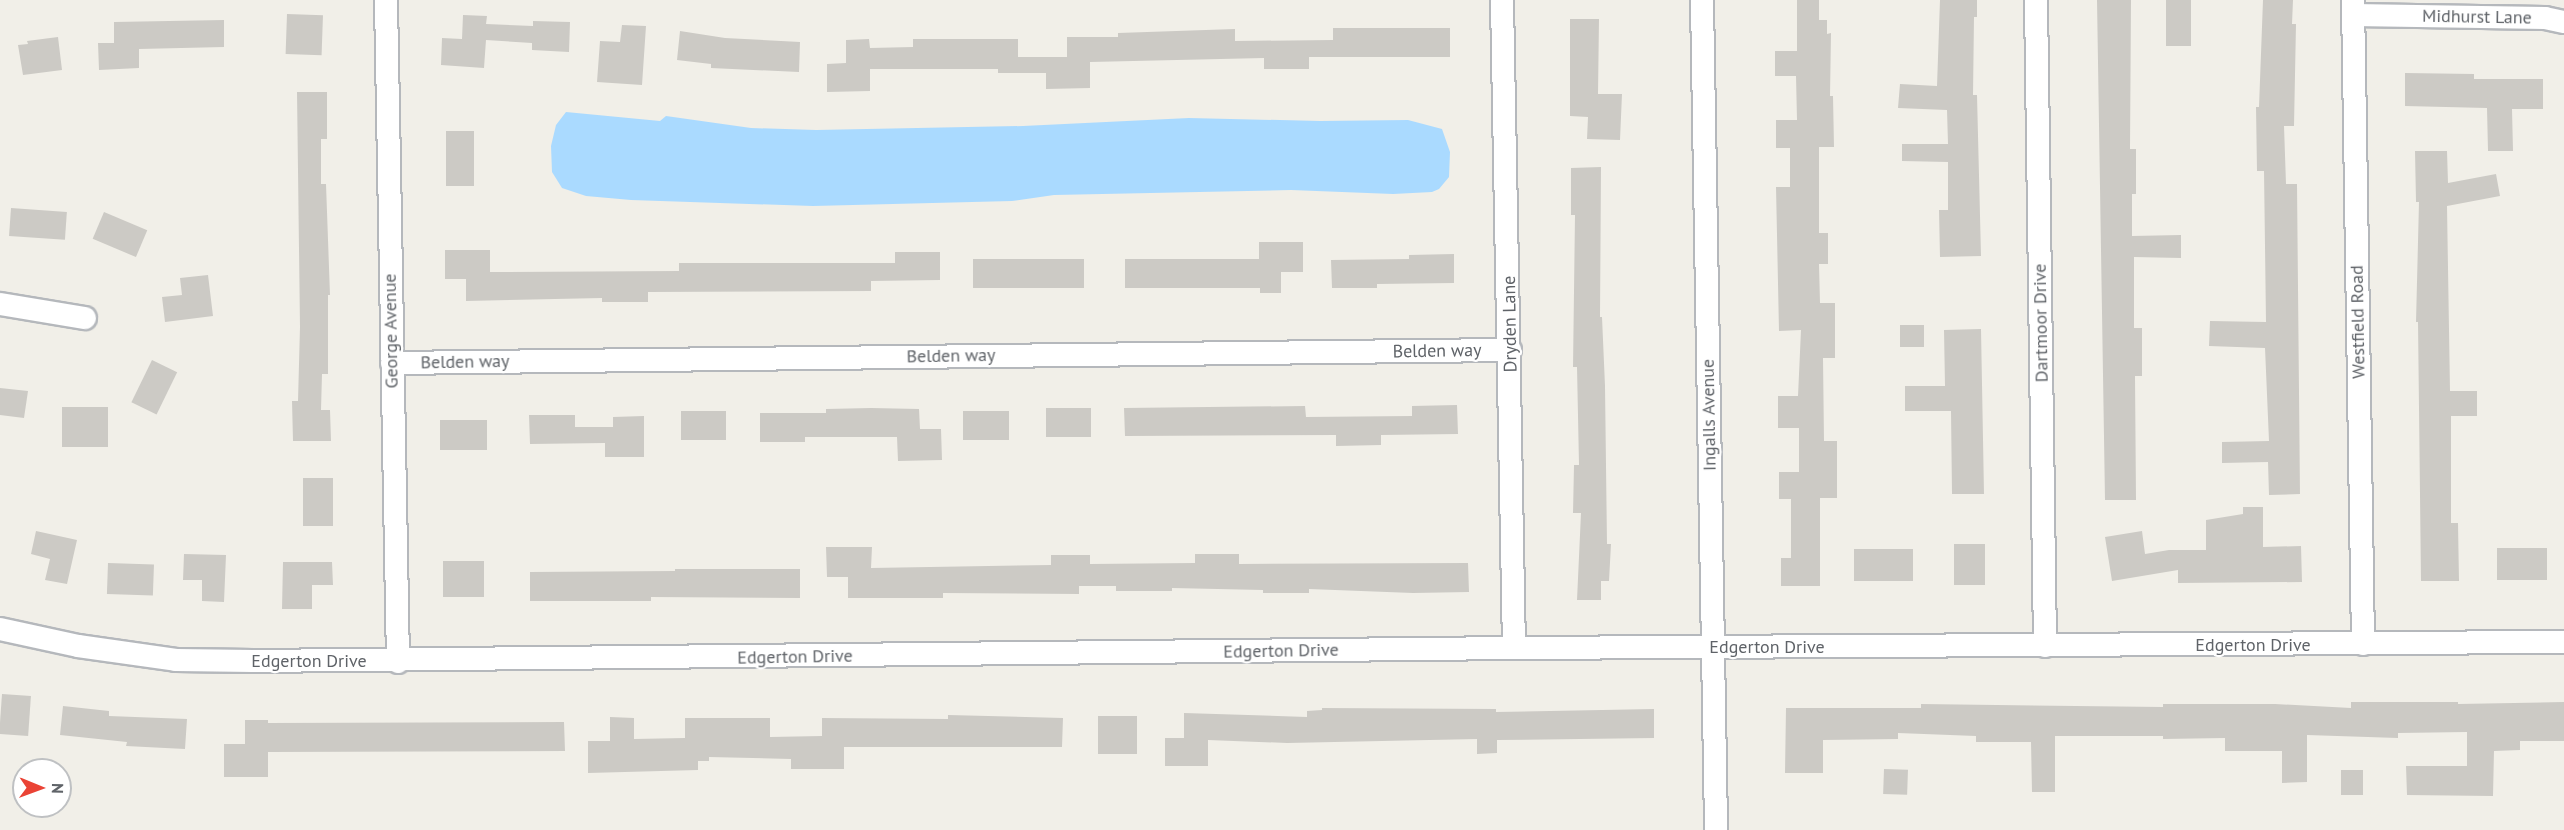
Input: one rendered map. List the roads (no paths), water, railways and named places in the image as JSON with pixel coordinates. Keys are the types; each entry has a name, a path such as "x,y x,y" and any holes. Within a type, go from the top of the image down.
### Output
{"street":[{"name":"George Avenue","path":"386,0 398,662"},
{"name":"Dryden Lane","path":"1502,0 1514,648"},
{"name":"Ingalls Avenue","path":"1702,0 1716,830"},
{"name":"Dartmoor Drive","path":"2036,0 2045,646"},
{"name":"Midhurst Lane","path":"2353,7 2545,18 2564,22"},
{"name":"Westfield Road","path":"2353,7 2363,644"},
{"path":"0,304 85,318"},
{"name":"Belden way","path":"392,363 1510,350"},
{"name":"Edgerton Drive","path":"0,629 78,646 176,660 398,662 1514,648 2564,642"}],"water":[{"path":"566,112 660,121 666,116 751,128 816,130 1023,126 1189,118 1320,121 1408,120 1442,129 1450,152 1449,177 1439,189 1432,192 1393,194 1291,190 1054,195 1012,201 813,206 631,200 586,196 562,188 552,172 551,146 556,125"}]}
